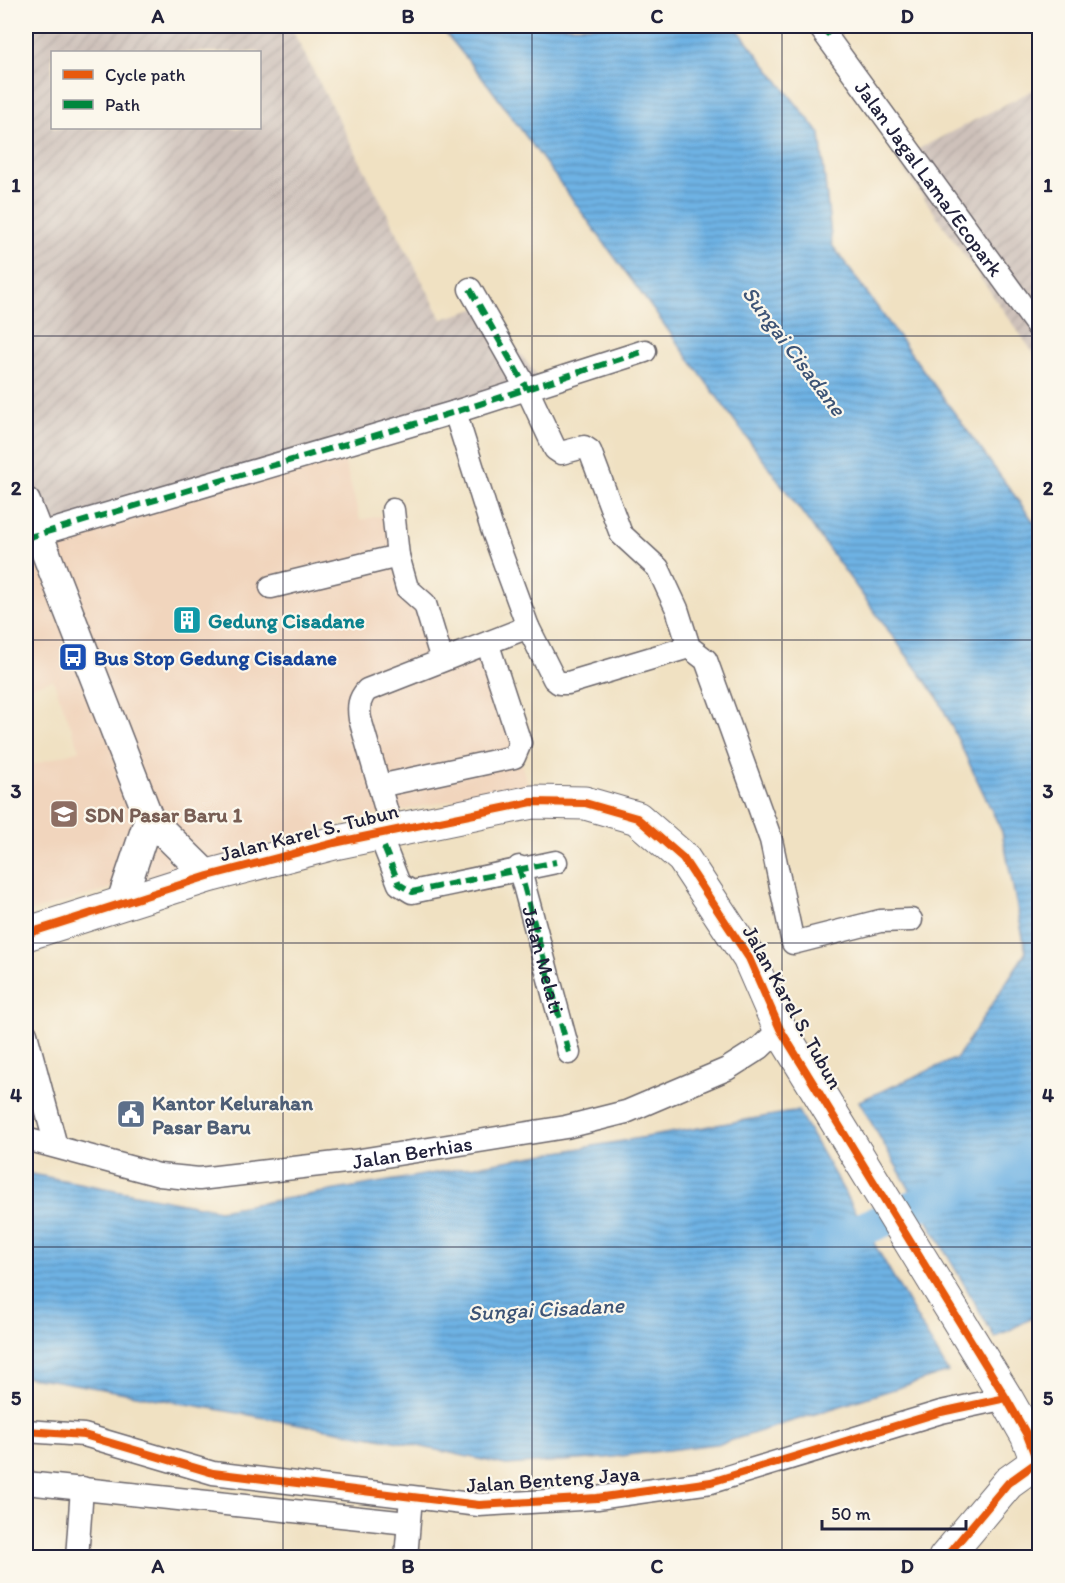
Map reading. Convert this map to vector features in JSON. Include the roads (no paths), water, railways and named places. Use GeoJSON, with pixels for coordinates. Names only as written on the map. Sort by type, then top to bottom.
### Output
{"type":"FeatureCollection","features":[{"type":"Feature","properties":{"kind":"highway","name":"Jalan Karel S. Tubun"},"geometry":{"type":"LineString","coordinates":[[26,934],[208,876],[385,831],[532,802],[585,803],[637,818],[683,858],[749,958],[780,1029],[1006,1398],[1035,1455]]}},
{"type":"Feature","properties":{"kind":"highway"},"geometry":{"type":"LineString","coordinates":[[945,1557],[987,1505],[1035,1455]]}},
{"type":"Feature","properties":{"kind":"main road","name":"Jalan Karel S. Tubun"},"geometry":{"type":"LineString","coordinates":[[26,502],[32,535],[149,818],[208,876]]}},
{"type":"Feature","properties":{"kind":"main road"},"geometry":{"type":"LineString","coordinates":[[121,902],[149,818]]}},
{"type":"Feature","properties":{"kind":"street","name":"Jalan Jagal Lama/Ecopark"},"geometry":{"type":"LineString","coordinates":[[826,29],[1040,330]]}},
{"type":"Feature","properties":{"kind":"street"},"geometry":{"type":"LineString","coordinates":[[470,289],[527,389],[555,449],[561,453],[584,447],[590,451],[621,534],[658,568],[677,609],[688,647],[706,660],[768,829],[794,943],[880,921],[911,920]]}},
{"type":"Feature","properties":{"kind":"street"},"geometry":{"type":"LineString","coordinates":[[32,535],[455,412],[645,351]]}},
{"type":"Feature","properties":{"kind":"street"},"geometry":{"type":"LineString","coordinates":[[455,412],[492,529],[528,627],[554,679],[559,683],[568,683],[688,647]]}},
{"type":"Feature","properties":{"kind":"street"},"geometry":{"type":"LineString","coordinates":[[393,510],[398,556],[407,588],[425,604],[442,660]]}},
{"type":"Feature","properties":{"kind":"street"},"geometry":{"type":"LineString","coordinates":[[271,587],[398,556]]}},
{"type":"Feature","properties":{"kind":"street"},"geometry":{"type":"LineString","coordinates":[[528,627],[488,645],[442,660],[368,690],[360,698],[358,708],[379,786],[385,831],[399,884],[412,892],[519,867],[556,862]]}},
{"type":"Feature","properties":{"kind":"street"},"geometry":{"type":"LineString","coordinates":[[379,786],[514,757],[520,743],[488,645]]}},
{"type":"Feature","properties":{"kind":"street","name":"Jalan Melati"},"geometry":{"type":"LineString","coordinates":[[519,867],[569,1053]]}},
{"type":"Feature","properties":{"kind":"street","name":"Jalan Berhias"},"geometry":{"type":"LineString","coordinates":[[26,1139],[159,1175],[199,1179],[354,1161],[566,1128],[626,1112],[727,1069],[760,1048],[780,1029]]}},
{"type":"Feature","properties":{"kind":"street"},"geometry":{"type":"LineString","coordinates":[[26,1034],[56,1146]]}},
{"type":"Feature","properties":{"kind":"street","name":"Jalan Benteng Jaya"},"geometry":{"type":"LineString","coordinates":[[26,1431],[84,1436],[213,1473],[411,1499],[479,1505],[597,1498],[711,1482],[940,1412],[1006,1398]]}},
{"type":"Feature","properties":{"kind":"street"},"geometry":{"type":"LineString","coordinates":[[26,1483],[408,1523]]}},
{"type":"Feature","properties":{"kind":"street"},"geometry":{"type":"LineString","coordinates":[[77,1557],[82,1488]]}},
{"type":"Feature","properties":{"kind":"street"},"geometry":{"type":"LineString","coordinates":[[406,1557],[411,1499]]}},
{"type":"Feature","properties":{"kind":"water"},"geometry":{"type":"Polygon","coordinates":[[[440,26],[735,26],[820,134],[832,245],[1039,529],[1039,1314],[995,1338],[859,1101],[957,1058],[1026,952],[1002,832],[938,698],[489,86],[440,26]]]}},
{"type":"Feature","properties":{"kind":"water"},"geometry":{"type":"Polygon","coordinates":[[[798,1111],[948,1372],[723,1443],[605,1458],[506,1465],[395,1441],[26,1377],[26,1173],[219,1210],[798,1111]]]}},
{"type":"Feature","properties":{"kind":"waterway","name":"Sungai Cisadane"},"geometry":{"type":"LineString","coordinates":[[823,1246],[1040,1153]]}},
{"type":"Feature","properties":{"kind":"place","name":"Gedung Cisadane"},"geometry":{"type":"Point","coordinates":[187,620]}},
{"type":"Feature","properties":{"kind":"place","name":"Bus Stop Gedung Cisadane"},"geometry":{"type":"Point","coordinates":[73,657]}},
{"type":"Feature","properties":{"kind":"place","name":"SDN Pasar Baru 1"},"geometry":{"type":"Point","coordinates":[64,814]}},
{"type":"Feature","properties":{"kind":"place","name":"Kantor Kelurahan Pasar Baru"},"geometry":{"type":"Point","coordinates":[131,1114]}}]}
